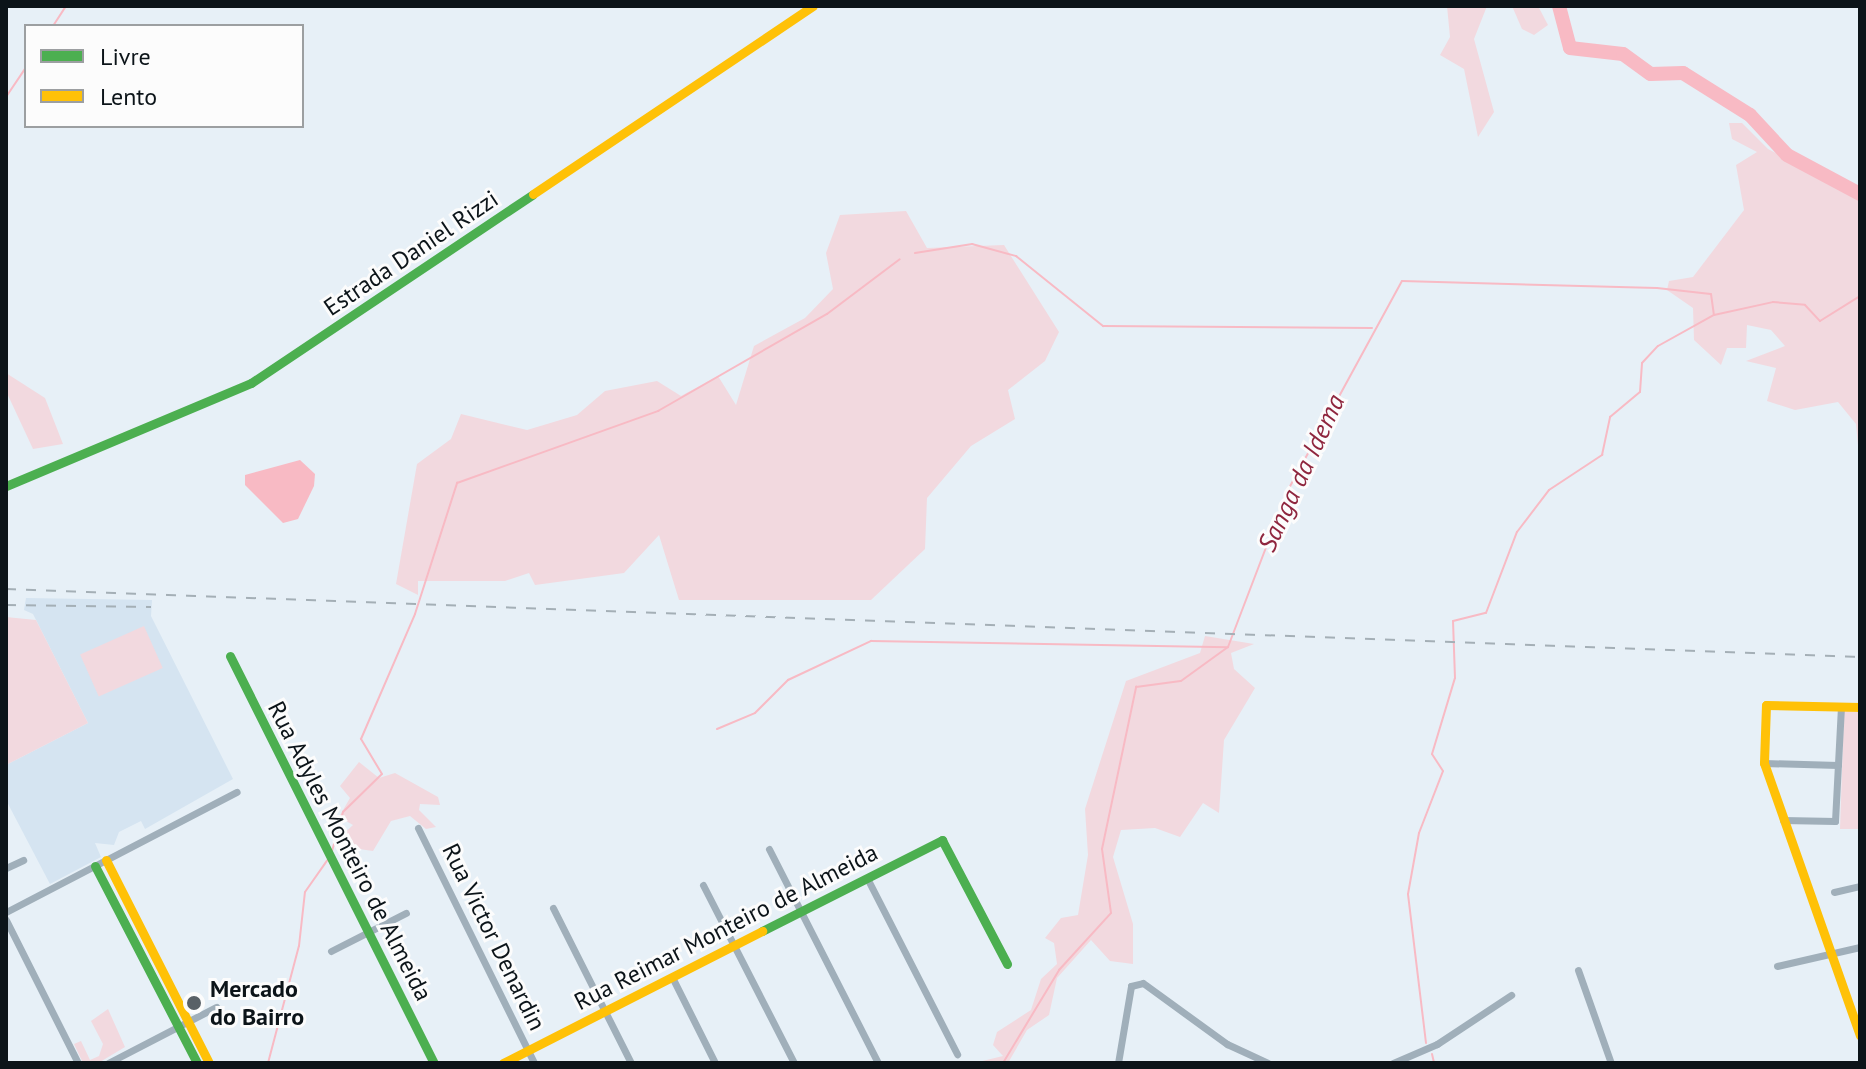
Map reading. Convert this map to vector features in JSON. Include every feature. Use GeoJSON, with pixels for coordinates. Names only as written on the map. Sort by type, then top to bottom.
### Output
{"type":"FeatureCollection","features":[{"type":"Feature","properties":{"kind":"street","name":"Estrada Daniel Rizzi"},"geometry":{"type":"LineString","coordinates":[[6,486],[261,377],[813,6]]}},
{"type":"Feature","properties":{"kind":"street","name":"Rua Adyles Monteiro de Almeida"},"geometry":{"type":"LineString","coordinates":[[230,656],[434,1063]]}},
{"type":"Feature","properties":{"kind":"street"},"geometry":{"type":"LineString","coordinates":[[1860,707],[1766,705],[1764,763],[1860,1036]]}},
{"type":"Feature","properties":{"kind":"street"},"geometry":{"type":"LineString","coordinates":[[1783,820],[1835,821],[1841,707]]}},
{"type":"Feature","properties":{"kind":"street"},"geometry":{"type":"LineString","coordinates":[[1764,763],[1838,765]]}},
{"type":"Feature","properties":{"kind":"street"},"geometry":{"type":"LineString","coordinates":[[6,912],[237,792]]}},
{"type":"Feature","properties":{"kind":"street","name":"Rua Victor Denardin"},"geometry":{"type":"LineString","coordinates":[[418,828],[534,1063]]}},
{"type":"Feature","properties":{"kind":"street","name":"Rua Reimar Monteiro de Almeida"},"geometry":{"type":"LineString","coordinates":[[503,1063],[942,840],[1007,964]]}},
{"type":"Feature","properties":{"kind":"street"},"geometry":{"type":"LineString","coordinates":[[769,849],[878,1063]]}},
{"type":"Feature","properties":{"kind":"street"},"geometry":{"type":"LineString","coordinates":[[6,868],[23,860]]}},
{"type":"Feature","properties":{"kind":"street"},"geometry":{"type":"LineString","coordinates":[[106,860],[209,1063]]}},
{"type":"Feature","properties":{"kind":"street"},"geometry":{"type":"LineString","coordinates":[[95,866],[197,1063]]}},
{"type":"Feature","properties":{"kind":"street"},"geometry":{"type":"LineString","coordinates":[[867,878],[957,1054]]}},
{"type":"Feature","properties":{"kind":"street"},"geometry":{"type":"LineString","coordinates":[[703,885],[794,1063]]}},
{"type":"Feature","properties":{"kind":"street"},"geometry":{"type":"LineString","coordinates":[[1834,892],[1860,886]]}},
{"type":"Feature","properties":{"kind":"street"},"geometry":{"type":"LineString","coordinates":[[553,908],[631,1063]]}},
{"type":"Feature","properties":{"kind":"street"},"geometry":{"type":"LineString","coordinates":[[331,951],[406,913]]}},
{"type":"Feature","properties":{"kind":"street"},"geometry":{"type":"LineString","coordinates":[[6,920],[78,1063]]}},
{"type":"Feature","properties":{"kind":"street"},"geometry":{"type":"LineString","coordinates":[[1777,966],[1860,947]]}},
{"type":"Feature","properties":{"kind":"street"},"geometry":{"type":"LineString","coordinates":[[1578,970],[1611,1063]]}},
{"type":"Feature","properties":{"kind":"street"},"geometry":{"type":"LineString","coordinates":[[672,977],[715,1063]]}},
{"type":"Feature","properties":{"kind":"street"},"geometry":{"type":"LineString","coordinates":[[1118,1063],[1136,983],[1268,1063]]}},
{"type":"Feature","properties":{"kind":"street"},"geometry":{"type":"LineString","coordinates":[[1393,1063],[1428,1049],[1511,995]]}},
{"type":"Feature","properties":{"kind":"street"},"geometry":{"type":"LineString","coordinates":[[108,1063],[216,1007]]}},
{"type":"Feature","properties":{"kind":"shaded area"},"geometry":{"type":"Polygon","coordinates":[[[1447,6],[1487,6],[1474,39],[1494,112],[1478,137],[1464,69],[1440,55],[1450,37],[1447,6]]]}},
{"type":"Feature","properties":{"kind":"shaded area"},"geometry":{"type":"Polygon","coordinates":[[[1512,6],[1538,6],[1548,25],[1534,35],[1522,29],[1512,6]]]}},
{"type":"Feature","properties":{"kind":"shaded area"},"geometry":{"type":"Polygon","coordinates":[[[1729,123],[1742,123],[1768,149],[1860,196],[1860,467],[1856,424],[1838,402],[1795,410],[1767,401],[1776,368],[1746,361],[1785,346],[1771,330],[1747,325],[1746,348],[1727,348],[1721,365],[1694,340],[1693,308],[1667,290],[1669,281],[1693,277],[1744,210],[1736,165],[1757,152],[1732,139],[1729,123]]]}},
{"type":"Feature","properties":{"kind":"shaded area"},"geometry":{"type":"Polygon","coordinates":[[[906,211],[927,248],[1004,245],[1059,332],[1045,361],[1008,390],[1015,419],[971,446],[927,498],[925,549],[871,600],[679,600],[659,535],[624,573],[535,585],[529,573],[505,581],[418,581],[418,595],[396,584],[417,464],[451,439],[461,414],[527,430],[577,415],[605,391],[657,381],[681,396],[718,376],[736,405],[754,346],[805,318],[833,289],[826,253],[840,215],[906,211]]]}},
{"type":"Feature","properties":{"kind":"shaded area"},"geometry":{"type":"Polygon","coordinates":[[[6,373],[45,398],[63,444],[33,449],[6,391],[6,373]]]}},
{"type":"Feature","properties":{"kind":"shaded area"},"geometry":{"type":"Polygon","coordinates":[[[300,460],[315,474],[314,486],[298,519],[283,523],[245,485],[245,475],[300,460]]]}},
{"type":"Feature","properties":{"kind":"shaded area"},"geometry":{"type":"Polygon","coordinates":[[[26,598],[152,600],[151,616],[233,779],[145,829],[141,821],[119,832],[114,845],[95,843],[101,857],[50,884],[6,800],[6,765],[88,723],[33,614],[24,610],[26,598]]]}},
{"type":"Feature","properties":{"kind":"shaded area"},"geometry":{"type":"Polygon","coordinates":[[[6,617],[36,620],[88,723],[6,765],[6,617]]]}},
{"type":"Feature","properties":{"kind":"shaded area"},"geometry":{"type":"Polygon","coordinates":[[[144,626],[163,668],[99,696],[80,654],[144,626]]]}},
{"type":"Feature","properties":{"kind":"shaded area"},"geometry":{"type":"Polygon","coordinates":[[[1205,636],[1254,644],[1231,653],[1234,669],[1255,688],[1224,740],[1219,813],[1203,803],[1180,837],[1155,828],[1121,830],[1113,857],[1133,924],[1133,964],[1110,961],[1091,940],[1057,978],[1049,1015],[1027,1030],[1008,1063],[974,1063],[1003,1056],[993,1045],[997,1032],[1031,1010],[1041,979],[1057,964],[1054,943],[1045,938],[1061,918],[1078,915],[1088,855],[1085,809],[1126,681],[1200,653],[1205,636]]]}},
{"type":"Feature","properties":{"kind":"shaded area"},"geometry":{"type":"Polygon","coordinates":[[[1844,711],[1860,712],[1860,829],[1840,829],[1844,711]]]}},
{"type":"Feature","properties":{"kind":"shaded area"},"geometry":{"type":"Polygon","coordinates":[[[359,762],[379,778],[395,773],[438,797],[440,805],[420,804],[419,810],[436,827],[426,829],[410,816],[391,821],[373,851],[352,848],[347,860],[337,840],[353,825],[339,817],[350,798],[340,786],[359,762]]]}},
{"type":"Feature","properties":{"kind":"shaded area"},"geometry":{"type":"Polygon","coordinates":[[[108,1009],[125,1047],[100,1062],[83,1063],[74,1044],[81,1041],[90,1060],[99,1056],[103,1044],[91,1021],[108,1009]]]}},
{"type":"Feature","properties":{"kind":"waterway"},"geometry":{"type":"LineString","coordinates":[[54,24],[66,6]]}},
{"type":"Feature","properties":{"kind":"waterway"},"geometry":{"type":"LineString","coordinates":[[1559,6],[1570,48],[1623,54],[1651,74],[1683,73],[1750,115],[1787,155],[1860,194]]}},
{"type":"Feature","properties":{"kind":"waterway"},"geometry":{"type":"LineString","coordinates":[[6,97],[24,70]]}},
{"type":"Feature","properties":{"kind":"waterway"},"geometry":{"type":"LineString","coordinates":[[915,253],[972,244],[1016,256],[1103,326],[1372,328]]}},
{"type":"Feature","properties":{"kind":"waterway"},"geometry":{"type":"LineString","coordinates":[[332,851],[343,812],[382,774],[361,739],[415,614],[457,483],[658,411],[827,314],[900,259]]}},
{"type":"Feature","properties":{"kind":"waterway","name":"Sanga da Idema"},"geometry":{"type":"LineString","coordinates":[[1003,1063],[1059,970],[1111,913],[1102,849],[1136,687],[1181,681],[1228,647],[1288,490],[1402,281],[1657,288],[1711,294],[1714,315]]}},
{"type":"Feature","properties":{"kind":"waterway"},"geometry":{"type":"LineString","coordinates":[[1426,1043],[1408,894],[1419,833],[1443,771],[1432,754],[1455,678],[1453,621],[1486,613],[1517,532],[1549,490],[1602,455],[1610,417],[1640,392],[1642,363],[1658,346],[1714,315],[1773,302],[1805,305],[1820,321],[1860,296]]}},
{"type":"Feature","properties":{"kind":"waterway"},"geometry":{"type":"LineString","coordinates":[[717,729],[755,713],[788,680],[871,641],[1228,647]]}},
{"type":"Feature","properties":{"kind":"waterway"},"geometry":{"type":"LineString","coordinates":[[268,1063],[299,946],[305,892],[327,860]]}},
{"type":"Feature","properties":{"kind":"waterway"},"geometry":{"type":"LineString","coordinates":[[1432,1054],[1434,1063]]}},
{"type":"Feature","properties":{"kind":"railway"},"geometry":{"type":"LineString","coordinates":[[6,589],[1860,657]]}},
{"type":"Feature","properties":{"kind":"railway"},"geometry":{"type":"LineString","coordinates":[[6,605],[151,607]]}},
{"type":"Feature","properties":{"kind":"traffic: fast"},"geometry":{"type":"LineString","coordinates":[[6,486],[251,383],[533,194]]}},
{"type":"Feature","properties":{"kind":"traffic: fast"},"geometry":{"type":"LineString","coordinates":[[230,656],[434,1063]]}},
{"type":"Feature","properties":{"kind":"traffic: fast"},"geometry":{"type":"LineString","coordinates":[[762,931],[942,840],[1007,964]]}},
{"type":"Feature","properties":{"kind":"traffic: fast"},"geometry":{"type":"LineString","coordinates":[[95,866],[197,1063]]}},
{"type":"Feature","properties":{"kind":"traffic: slow"},"geometry":{"type":"LineString","coordinates":[[533,194],[813,6]]}},
{"type":"Feature","properties":{"kind":"traffic: slow"},"geometry":{"type":"LineString","coordinates":[[1860,707],[1766,705],[1764,763],[1860,1036]]}},
{"type":"Feature","properties":{"kind":"traffic: slow"},"geometry":{"type":"LineString","coordinates":[[106,860],[209,1063]]}},
{"type":"Feature","properties":{"kind":"traffic: slow"},"geometry":{"type":"LineString","coordinates":[[503,1063],[762,931]]}},
{"type":"Feature","properties":{"kind":"place","name":"Mercado do Bairro"},"geometry":{"type":"Point","coordinates":[194,1003]}}]}
